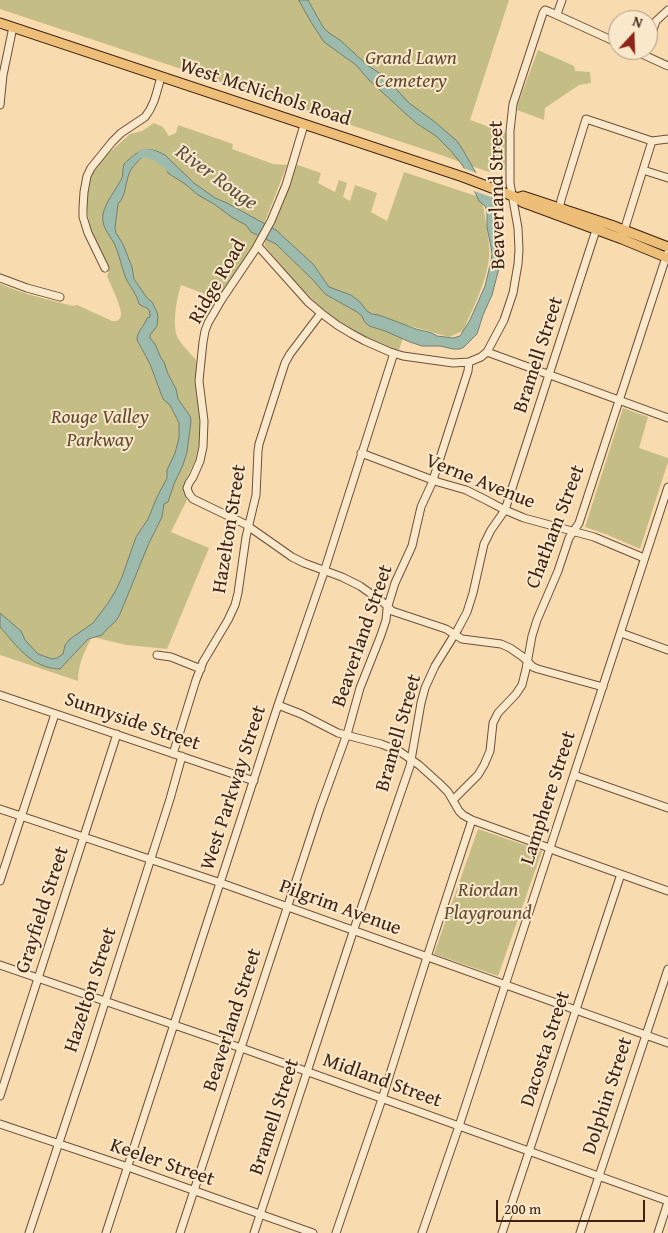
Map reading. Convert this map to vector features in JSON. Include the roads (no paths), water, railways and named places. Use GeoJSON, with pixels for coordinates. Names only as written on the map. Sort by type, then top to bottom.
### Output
{"type":"FeatureCollection","features":[{"type":"Feature","properties":{"kind":"main road","name":"West McNichols Road"},"geometry":{"type":"LineString","coordinates":[[0,23],[463,178],[512,195],[522,202],[599,221],[625,230],[667,253]]}},
{"type":"Feature","properties":{"kind":"main road","name":"West McNichols Road"},"geometry":{"type":"LineString","coordinates":[[559,212],[596,230],[667,253]]}},
{"type":"Feature","properties":{"kind":"street"},"geometry":{"type":"LineString","coordinates":[[562,0],[557,14],[608,38]]}},
{"type":"Feature","properties":{"kind":"street","name":"Beaverland Street"},"geometry":{"type":"LineString","coordinates":[[487,352],[494,342],[506,314],[513,293],[518,264],[518,228],[510,183],[511,118],[545,10],[557,14]]}},
{"type":"Feature","properties":{"kind":"street"},"geometry":{"type":"LineString","coordinates":[[658,19],[668,10]]}},
{"type":"Feature","properties":{"kind":"street"},"geometry":{"type":"LineString","coordinates":[[0,105],[3,76],[13,27]]}},
{"type":"Feature","properties":{"kind":"street"},"geometry":{"type":"LineString","coordinates":[[105,268],[88,233],[83,217],[82,208],[87,176],[91,168],[112,142],[148,113],[154,101],[161,77]]}},
{"type":"Feature","properties":{"kind":"street"},"geometry":{"type":"LineString","coordinates":[[559,212],[586,119],[652,141],[668,138]]}},
{"type":"Feature","properties":{"kind":"street","name":"Ridge Road"},"geometry":{"type":"LineString","coordinates":[[249,527],[193,499],[188,490],[203,447],[204,420],[199,381],[203,342],[208,323],[259,244],[271,221],[286,185],[304,125]]}},
{"type":"Feature","properties":{"kind":"street"},"geometry":{"type":"LineString","coordinates":[[622,239],[652,141]]}},
{"type":"Feature","properties":{"kind":"street"},"geometry":{"type":"LineString","coordinates":[[643,170],[668,178]]}},
{"type":"Feature","properties":{"kind":"street","name":"Bramell Street"},"geometry":{"type":"LineString","coordinates":[[254,1233],[412,759],[425,688],[435,666],[467,612],[484,544],[505,510],[599,221]]}},
{"type":"Feature","properties":{"kind":"street"},"geometry":{"type":"LineString","coordinates":[[259,244],[308,302],[352,334],[374,346],[403,356],[453,363],[469,362],[487,352],[668,418]]}},
{"type":"Feature","properties":{"kind":"street","name":"Chatham Street"},"geometry":{"type":"LineString","coordinates":[[453,800],[478,776],[490,751],[493,723],[498,713],[522,685],[537,620],[558,571],[569,538],[579,523],[667,253]]}},
{"type":"Feature","properties":{"kind":"street"},"geometry":{"type":"LineString","coordinates":[[0,278],[60,297]]}},
{"type":"Feature","properties":{"kind":"street","name":"Hazelton Street"},"geometry":{"type":"LineString","coordinates":[[173,754],[196,680],[211,647],[235,605],[246,537],[256,495],[259,444],[282,371],[290,354],[321,313]]}},
{"type":"Feature","properties":{"kind":"street","name":"West Parkway Street"},"geometry":{"type":"LineString","coordinates":[[106,1233],[394,353]]}},
{"type":"Feature","properties":{"kind":"street","name":"Beaverland Street"},"geometry":{"type":"LineString","coordinates":[[180,1233],[320,808],[346,736],[360,688],[386,620],[387,607],[412,546],[420,507],[433,480],[467,374],[469,362]]}},
{"type":"Feature","properties":{"kind":"street","name":"Verne Avenue"},"geometry":{"type":"LineString","coordinates":[[361,453],[433,480],[466,490],[524,518],[594,537],[644,558]]}},
{"type":"Feature","properties":{"kind":"street","name":"Lamphere Street"},"geometry":{"type":"LineString","coordinates":[[422,1233],[459,1126],[644,558],[662,516],[668,486]]}},
{"type":"Feature","properties":{"kind":"street"},"geometry":{"type":"LineString","coordinates":[[249,527],[292,557],[360,586],[384,603],[392,612],[446,629],[462,639],[502,644],[510,648],[533,667],[602,687]]}},
{"type":"Feature","properties":{"kind":"street"},"geometry":{"type":"LineString","coordinates":[[620,633],[668,650]]}},
{"type":"Feature","properties":{"kind":"street"},"geometry":{"type":"LineString","coordinates":[[157,655],[171,657],[201,669]]}},
{"type":"Feature","properties":{"kind":"street","name":"Sunnyside Street"},"geometry":{"type":"LineString","coordinates":[[0,695],[254,781]]}},
{"type":"Feature","properties":{"kind":"street"},"geometry":{"type":"LineString","coordinates":[[278,706],[301,714],[332,731],[388,747],[412,759],[439,783],[453,800],[459,812],[472,820],[668,891]]}},
{"type":"Feature","properties":{"kind":"street"},"geometry":{"type":"LineString","coordinates":[[0,880],[55,714]]}},
{"type":"Feature","properties":{"kind":"street","name":"Grayfield Street"},"geometry":{"type":"LineString","coordinates":[[0,1096],[117,734]]}},
{"type":"Feature","properties":{"kind":"street","name":"Hazelton Street"},"geometry":{"type":"LineString","coordinates":[[28,1233],[105,1001],[182,756]]}},
{"type":"Feature","properties":{"kind":"street"},"geometry":{"type":"LineString","coordinates":[[574,775],[668,808]]}},
{"type":"Feature","properties":{"kind":"street","name":"Pilgrim Avenue"},"geometry":{"type":"LineString","coordinates":[[0,809],[220,883],[668,1043]]}},
{"type":"Feature","properties":{"kind":"street"},"geometry":{"type":"LineString","coordinates":[[336,1233],[382,1099],[472,820]]}},
{"type":"Feature","properties":{"kind":"street","name":"Dacosta Street"},"geometry":{"type":"LineString","coordinates":[[502,1233],[621,874]]}},
{"type":"Feature","properties":{"kind":"street","name":"Midland Street"},"geometry":{"type":"LineString","coordinates":[[0,966],[241,1048],[668,1201]]}},
{"type":"Feature","properties":{"kind":"street","name":"Dolphin Street"},"geometry":{"type":"LineString","coordinates":[[580,1233],[668,969]]}},
{"type":"Feature","properties":{"kind":"street","name":"Keeler Street"},"geometry":{"type":"LineString","coordinates":[[0,1124],[313,1233]]}},
{"type":"Feature","properties":{"kind":"street"},"geometry":{"type":"LineString","coordinates":[[658,1233],[668,1201]]}},
{"type":"Feature","properties":{"kind":"waterway","name":"River Rouge"},"geometry":{"type":"LineString","coordinates":[[142,154],[156,156],[175,172]]}},
{"type":"Feature","properties":{"kind":"park label","name":"Grand Lawn Cemetery"},"geometry":{"type":"Point","coordinates":[411,70]}},
{"type":"Feature","properties":{"kind":"park label","name":"Rouge Valley Parkway"},"geometry":{"type":"Point","coordinates":[100,430]}},
{"type":"Feature","properties":{"kind":"park label","name":"Riordan Playground"},"geometry":{"type":"Point","coordinates":[488,902]}}]}
